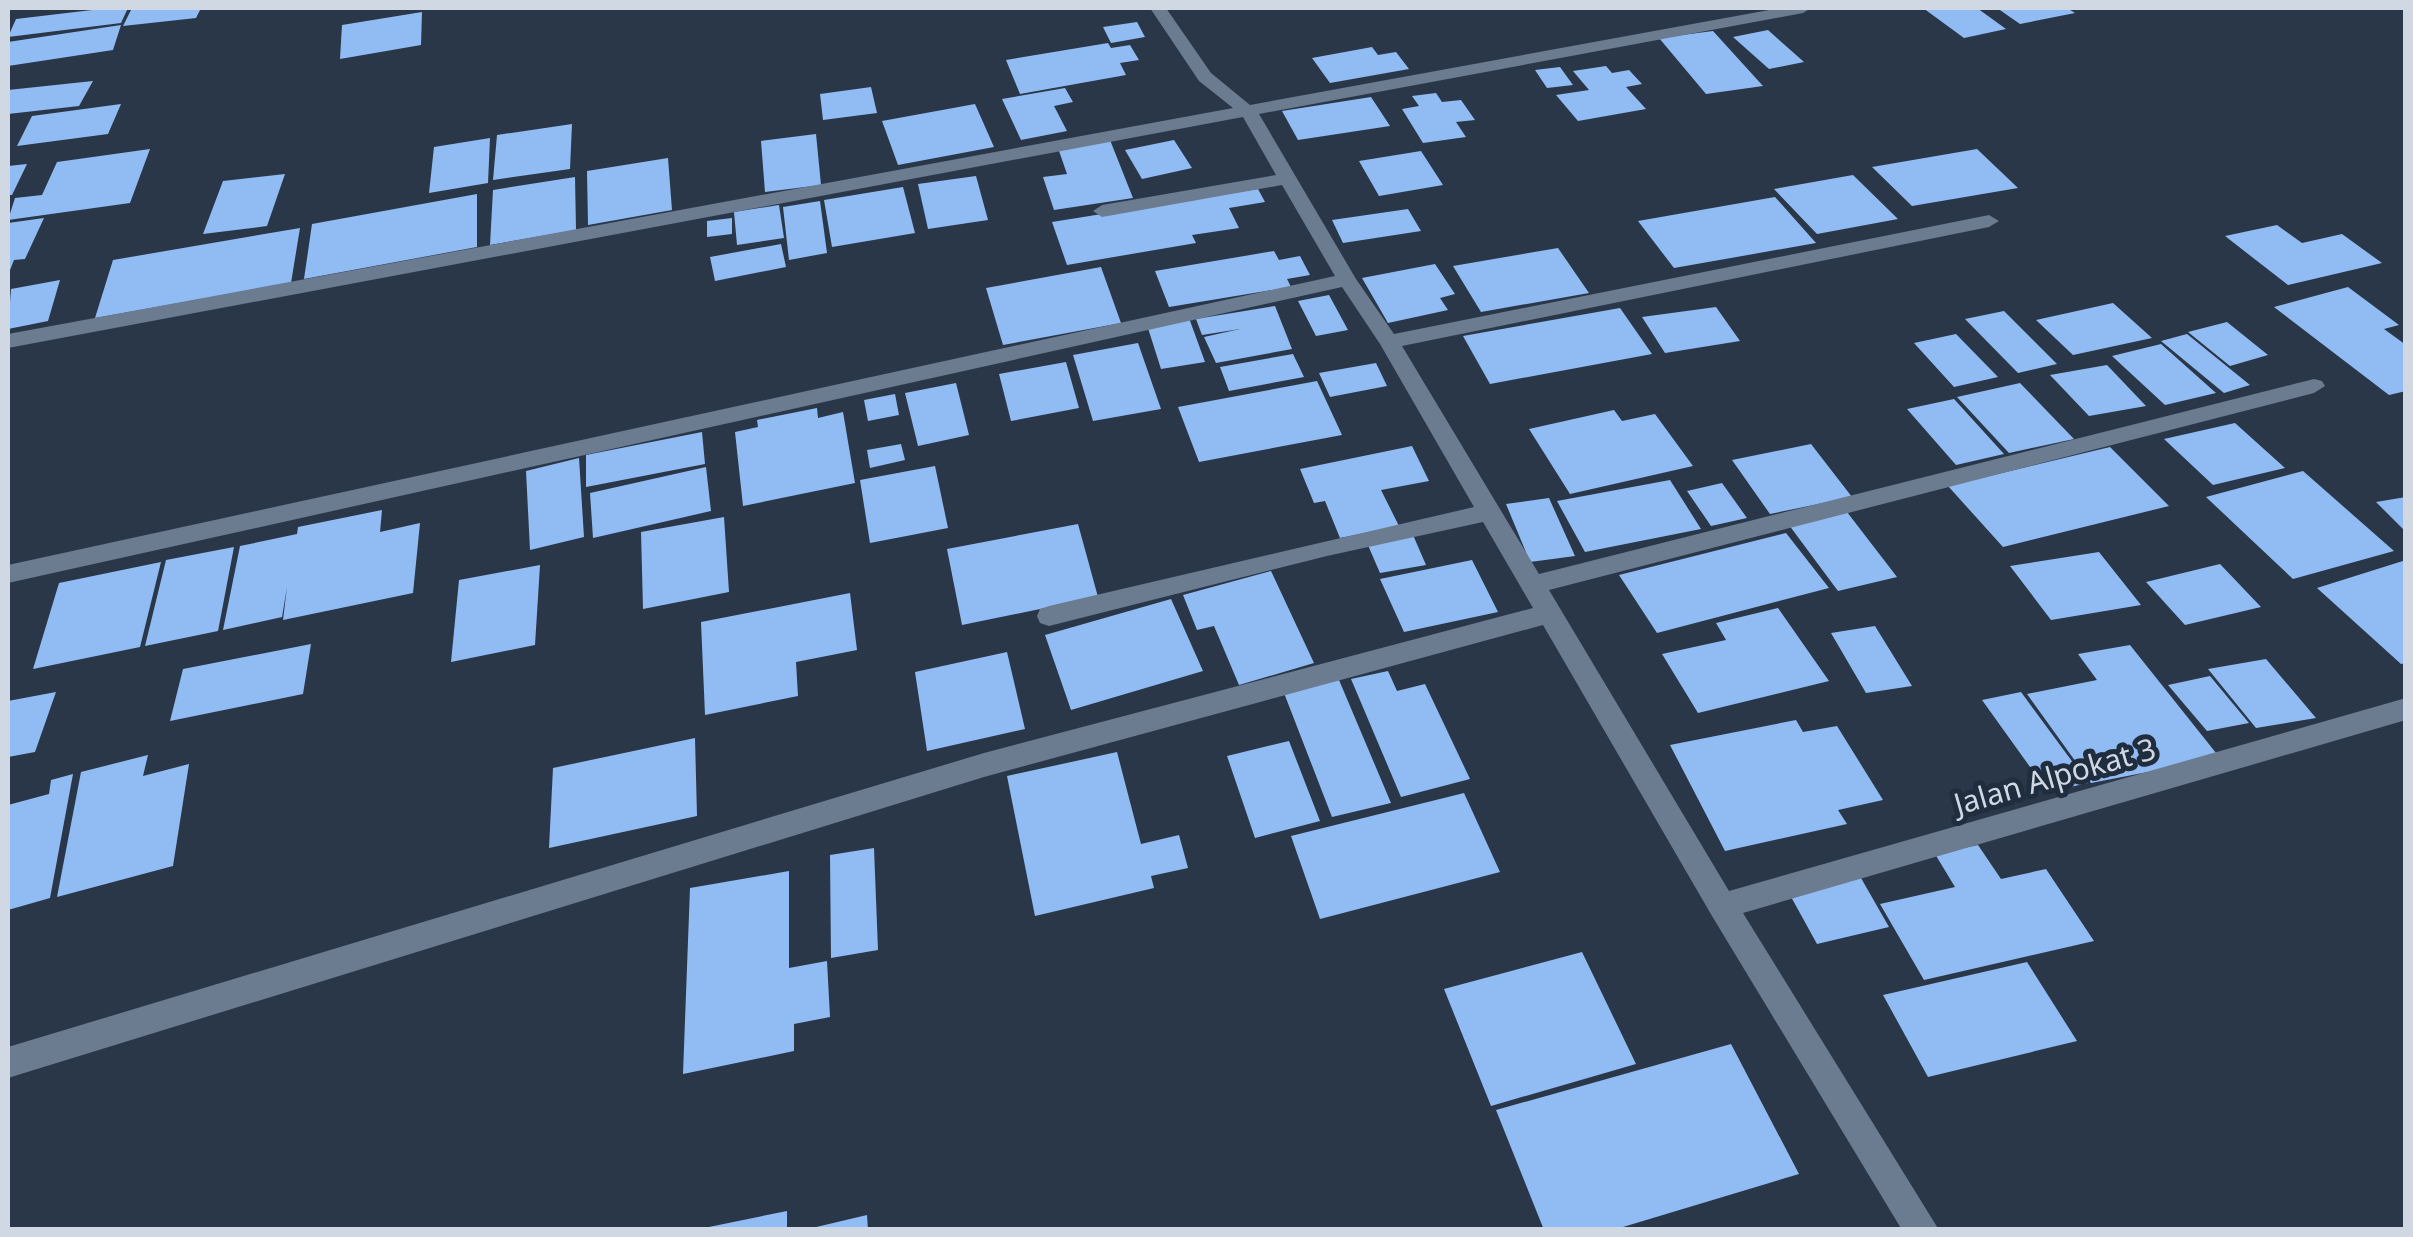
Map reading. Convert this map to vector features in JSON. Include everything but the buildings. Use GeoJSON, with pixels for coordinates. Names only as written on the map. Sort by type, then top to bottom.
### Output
{"type":"FeatureCollection","features":[{"type":"Feature","properties":{"kind":"street"},"geometry":{"type":"LineString","coordinates":[[1158,8],[1205,77],[1249,113],[1722,906],[1922,1230]]}},
{"type":"Feature","properties":{"kind":"street"},"geometry":{"type":"LineString","coordinates":[[8,341],[1804,8]]}},
{"type":"Feature","properties":{"kind":"street"},"geometry":{"type":"LineString","coordinates":[[1102,211],[1288,178]]}},
{"type":"Feature","properties":{"kind":"street"},"geometry":{"type":"LineString","coordinates":[[1389,342],[1989,221]]}},
{"type":"Feature","properties":{"kind":"street"},"geometry":{"type":"LineString","coordinates":[[8,574],[1346,280]]}},
{"type":"Feature","properties":{"kind":"street"},"geometry":{"type":"LineString","coordinates":[[1533,585],[2314,386]]}},
{"type":"Feature","properties":{"kind":"street"},"geometry":{"type":"LineString","coordinates":[[1050,616],[1327,547],[1489,512]]}},
{"type":"Feature","properties":{"kind":"street"},"geometry":{"type":"LineString","coordinates":[[8,1063],[984,766],[1550,613]]}},
{"type":"Feature","properties":{"kind":"street","name":"Jalan Alpokat 3"},"geometry":{"type":"LineString","coordinates":[[1722,906],[2406,709]]}}]}
